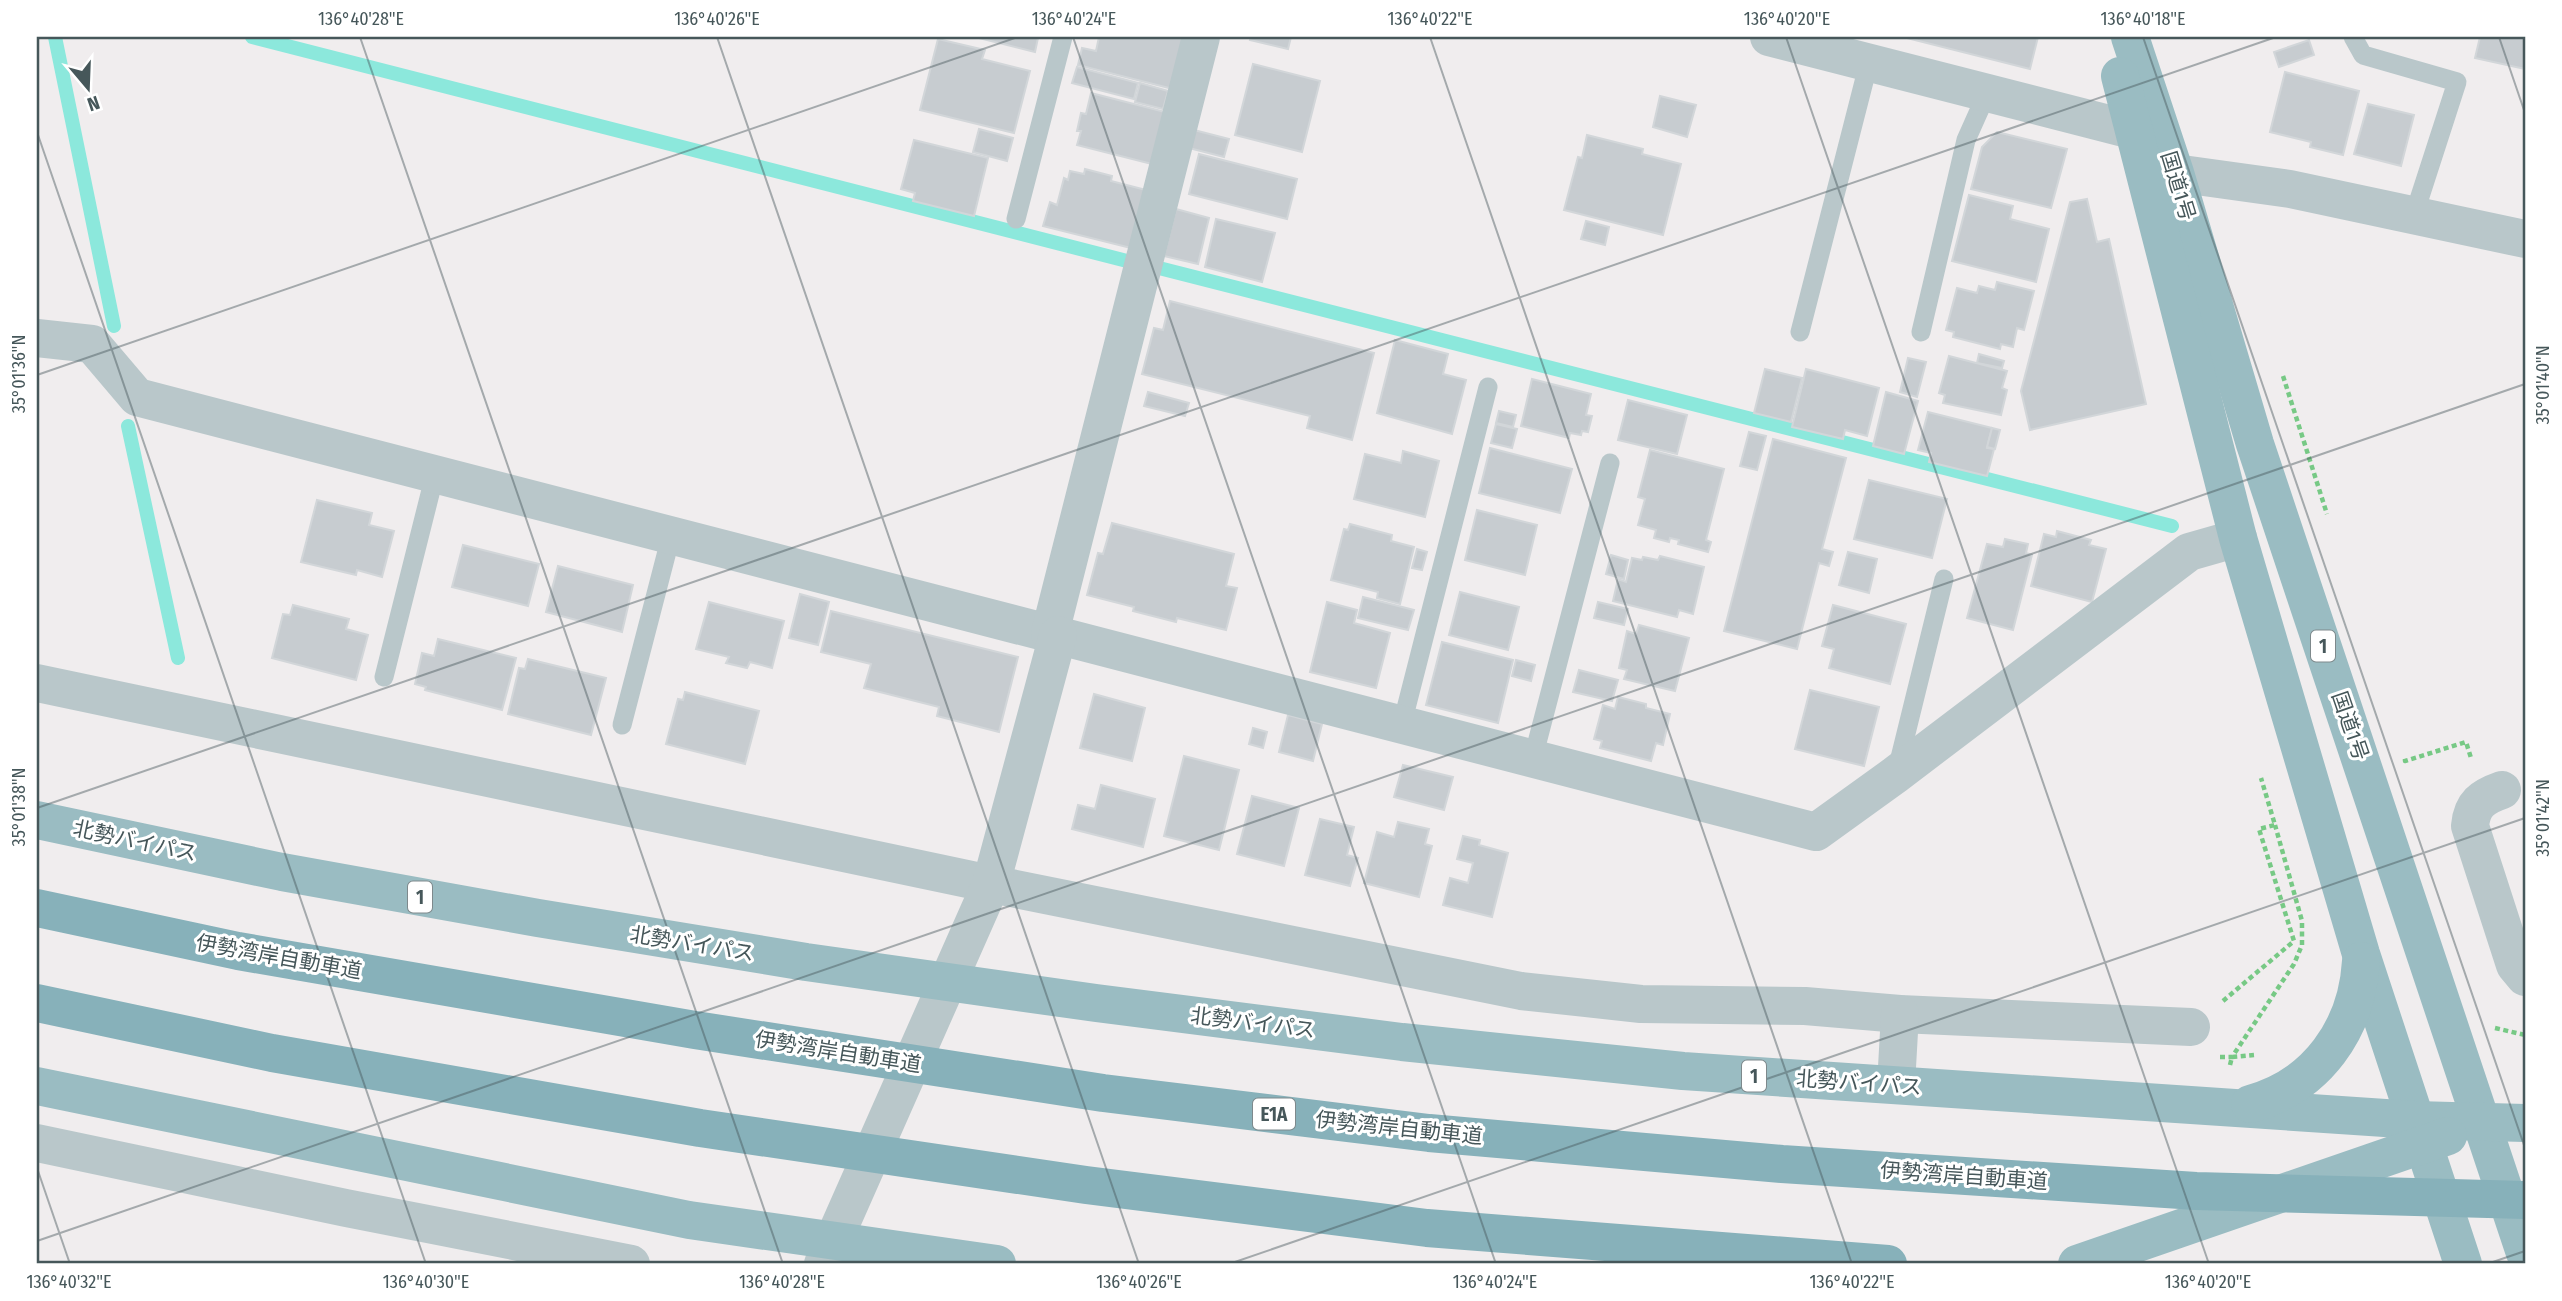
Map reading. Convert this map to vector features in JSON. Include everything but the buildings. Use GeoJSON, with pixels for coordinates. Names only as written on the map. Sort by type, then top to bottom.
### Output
{"type":"FeatureCollection","features":[{"type":"Feature","properties":{"kind":"highway","name":"国道1号"},"geometry":{"type":"LineString","coordinates":[[2111,37],[2132,130],[2238,538],[2361,954],[2463,1264]]}},
{"type":"Feature","properties":{"kind":"highway","name":"国道1号"},"geometry":{"type":"LineString","coordinates":[[2130,37],[2175,173],[2255,444],[2525,1253]]}},
{"type":"Feature","properties":{"kind":"highway","name":"北勢バイパス"},"geometry":{"type":"LineString","coordinates":[[37,820],[282,872],[538,918],[806,962],[1096,1003],[1388,1041],[1683,1071],[2238,1108],[2420,1132]]}},
{"type":"Feature","properties":{"kind":"highway","name":"伊勢湾岸自動車道"},"geometry":{"type":"LineString","coordinates":[[37,908],[239,951],[695,1030],[1103,1093],[1415,1131],[1782,1164],[2196,1191],[2525,1200]]}},
{"type":"Feature","properties":{"kind":"highway"},"geometry":{"type":"LineString","coordinates":[[2238,1108],[2269,1099],[2299,1084],[2320,1063],[2336,1042],[2349,1016],[2359,985],[2361,954]]}},
{"type":"Feature","properties":{"kind":"highway"},"geometry":{"type":"LineString","coordinates":[[37,1003],[272,1053],[686,1126],[1086,1185],[1427,1228],[1888,1264]]}},
{"type":"Feature","properties":{"kind":"highway"},"geometry":{"type":"LineString","coordinates":[[37,1086],[689,1220],[982,1263]]}},
{"type":"Feature","properties":{"kind":"highway","name":"北勢バイパス"},"geometry":{"type":"LineString","coordinates":[[2077,1264],[2420,1132],[2483,1123],[2525,1123]]}},
{"type":"Feature","properties":{"kind":"street"},"geometry":{"type":"LineString","coordinates":[[823,1264],[991,884],[1200,37]]}},
{"type":"Feature","properties":{"kind":"street"},"geometry":{"type":"LineString","coordinates":[[1769,37],[2132,130]]}},
{"type":"Feature","properties":{"kind":"street"},"geometry":{"type":"LineString","coordinates":[[2175,173],[2290,189],[2525,239]]}},
{"type":"Feature","properties":{"kind":"street"},"geometry":{"type":"LineString","coordinates":[[37,338],[92,344],[137,397],[1816,832],[2189,552],[2238,538]]}},
{"type":"Feature","properties":{"kind":"street"},"geometry":{"type":"LineString","coordinates":[[37,683],[991,884],[1521,991],[1641,1004],[1805,1006],[1900,1014],[2206,1015]]}},
{"type":"Feature","properties":{"kind":"street"},"geometry":{"type":"LineString","coordinates":[[2493,794],[2471,811],[2470,826],[2515,965],[2525,978]]}},
{"type":"Feature","properties":{"kind":"street"},"geometry":{"type":"LineString","coordinates":[[1896,1085],[1900,1014]]}},
{"type":"Feature","properties":{"kind":"street"},"geometry":{"type":"LineString","coordinates":[[37,1143],[360,1211],[631,1264]]}},
{"type":"Feature","properties":{"kind":"lane"},"geometry":{"type":"LineString","coordinates":[[1016,219],[1063,37]]}},
{"type":"Feature","properties":{"kind":"lane"},"geometry":{"type":"LineString","coordinates":[[2353,37],[2362,55],[2457,82],[2414,215]]}},
{"type":"Feature","properties":{"kind":"lane"},"geometry":{"type":"LineString","coordinates":[[1800,332],[1869,62]]}},
{"type":"Feature","properties":{"kind":"lane"},"geometry":{"type":"LineString","coordinates":[[1921,332],[1966,140],[1987,93]]}},
{"type":"Feature","properties":{"kind":"lane"},"geometry":{"type":"LineString","coordinates":[[1402,724],[1489,387]]}},
{"type":"Feature","properties":{"kind":"lane"},"geometry":{"type":"LineString","coordinates":[[1533,758],[1610,463]]}},
{"type":"Feature","properties":{"kind":"lane"},"geometry":{"type":"LineString","coordinates":[[384,677],[435,474]]}},
{"type":"Feature","properties":{"kind":"lane"},"geometry":{"type":"LineString","coordinates":[[622,725],[671,536]]}},
{"type":"Feature","properties":{"kind":"lane"},"geometry":{"type":"LineString","coordinates":[[1895,775],[1944,579]]}},
{"type":"Feature","properties":{"kind":"path"},"geometry":{"type":"LineString","coordinates":[[2280,369],[2330,526]]}},
{"type":"Feature","properties":{"kind":"path"},"geometry":{"type":"LineString","coordinates":[[2401,748],[2405,761],[2466,742],[2493,794]]}},
{"type":"Feature","properties":{"kind":"path"},"geometry":{"type":"LineString","coordinates":[[2232,1057],[2294,964],[2302,945],[2302,921],[2260,773]]}},
{"type":"Feature","properties":{"kind":"path"},"geometry":{"type":"LineString","coordinates":[[2206,1015],[2294,941],[2259,829],[2275,825]]}},
{"type":"Feature","properties":{"kind":"waterway"},"geometry":{"type":"LineString","coordinates":[[55,37],[114,326]]}},
{"type":"Feature","properties":{"kind":"waterway"},"geometry":{"type":"LineString","coordinates":[[252,37],[1127,261]]}},
{"type":"Feature","properties":{"kind":"waterway"},"geometry":{"type":"LineString","coordinates":[[1159,268],[2172,526]]}},
{"type":"Feature","properties":{"kind":"waterway"},"geometry":{"type":"LineString","coordinates":[[128,426],[178,658]]}}]}
